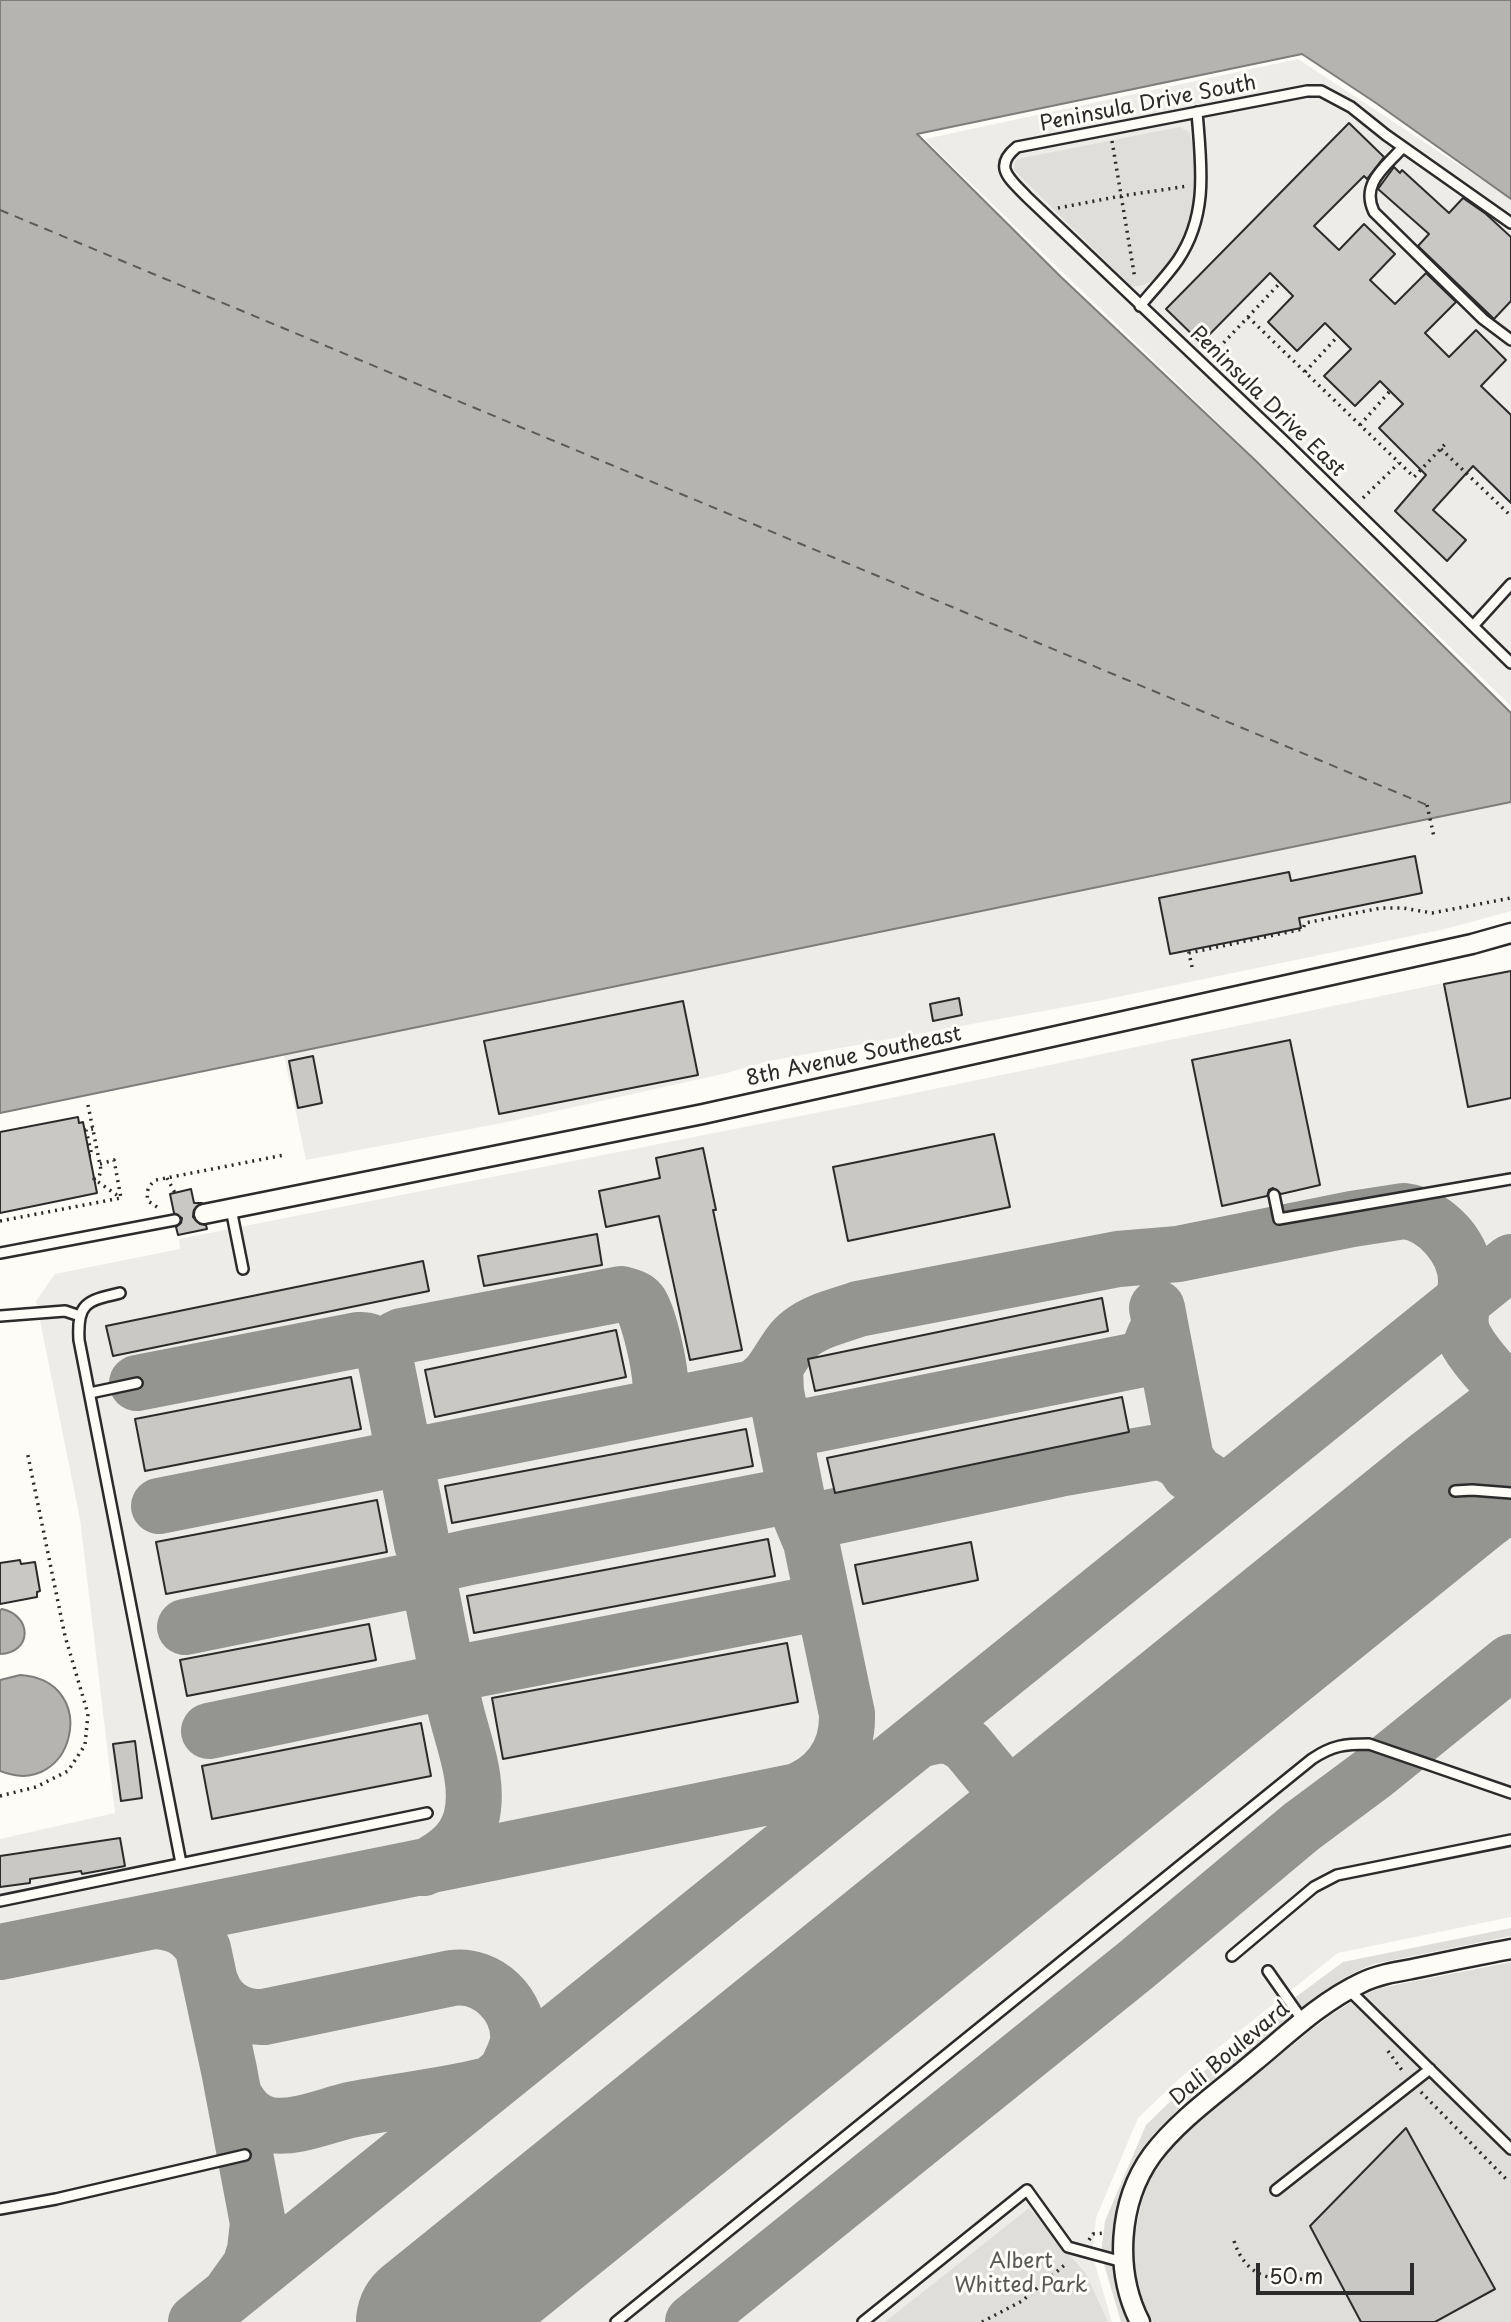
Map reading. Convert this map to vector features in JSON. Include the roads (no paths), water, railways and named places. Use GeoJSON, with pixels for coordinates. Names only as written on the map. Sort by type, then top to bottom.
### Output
{"type":"FeatureCollection","features":[{"type":"Feature","properties":{"kind":"street","name":"8th Avenue Southeast"},"geometry":{"type":"LineString","coordinates":[[204,1214],[703,1114],[1472,944],[1511,933]]}},
{"type":"Feature","properties":{"kind":"street","name":"Dali Boulevard"},"geometry":{"type":"LineString","coordinates":[[1140,2322],[1133,2309],[1124,2278],[1122,2250],[1132,2196],[1140,2175],[1153,2154],[1195,2111],[1303,2021],[1348,1989],[1377,1976],[1511,1949]]}},
{"type":"Feature","properties":{"kind":"lane","name":"Peninsula Drive South"},"geometry":{"type":"LineString","coordinates":[[1004,163],[1017,147],[1307,91],[1321,91],[1351,107],[1403,146]]}},
{"type":"Feature","properties":{"kind":"lane"},"geometry":{"type":"LineString","coordinates":[[1140,306],[1177,262],[1200,209],[1197,112]]}},
{"type":"Feature","properties":{"kind":"lane"},"geometry":{"type":"LineString","coordinates":[[1511,223],[1403,146],[1370,185],[1368,199],[1374,212],[1483,319],[1511,340]]}},
{"type":"Feature","properties":{"kind":"lane","name":"Peninsula Drive East"},"geometry":{"type":"LineString","coordinates":[[1004,163],[1007,176],[1042,211],[1511,663]]}},
{"type":"Feature","properties":{"kind":"lane"},"geometry":{"type":"LineString","coordinates":[[1473,626],[1511,584]]}},
{"type":"Feature","properties":{"kind":"lane"},"geometry":{"type":"LineString","coordinates":[[1274,1195],[1279,1219],[1511,1179]]}},
{"type":"Feature","properties":{"kind":"lane"},"geometry":{"type":"LineString","coordinates":[[232,1209],[243,1269]]}},
{"type":"Feature","properties":{"kind":"lane"},"geometry":{"type":"LineString","coordinates":[[0,1253],[175,1220]]}},
{"type":"Feature","properties":{"kind":"lane"},"geometry":{"type":"LineString","coordinates":[[120,1293],[93,1299],[81,1308],[79,1340],[181,1864]]}},
{"type":"Feature","properties":{"kind":"lane"},"geometry":{"type":"LineString","coordinates":[[0,1316],[65,1311],[80,1316]]}},
{"type":"Feature","properties":{"kind":"lane"},"geometry":{"type":"LineString","coordinates":[[90,1393],[137,1383]]}},
{"type":"Feature","properties":{"kind":"lane"},"geometry":{"type":"LineString","coordinates":[[1455,1491],[1511,1493]]}},
{"type":"Feature","properties":{"kind":"lane"},"geometry":{"type":"LineString","coordinates":[[616,2322],[1312,1759],[1328,1749],[1346,1744],[1369,1744],[1511,1793]]}},
{"type":"Feature","properties":{"kind":"lane"},"geometry":{"type":"LineString","coordinates":[[0,1901],[427,1813]]}},
{"type":"Feature","properties":{"kind":"lane"},"geometry":{"type":"LineString","coordinates":[[1231,1955],[1314,1886],[1337,1875],[1511,1840]]}},
{"type":"Feature","properties":{"kind":"lane"},"geometry":{"type":"LineString","coordinates":[[1268,1970],[1303,2021]]}},
{"type":"Feature","properties":{"kind":"lane"},"geometry":{"type":"LineString","coordinates":[[1348,1989],[1511,2149]]}},
{"type":"Feature","properties":{"kind":"lane"},"geometry":{"type":"LineString","coordinates":[[1276,2190],[1430,2069]]}},
{"type":"Feature","properties":{"kind":"lane"},"geometry":{"type":"LineString","coordinates":[[0,2208],[57,2199],[245,2155]]}},
{"type":"Feature","properties":{"kind":"lane"},"geometry":{"type":"LineString","coordinates":[[863,2322],[1027,2190],[1068,2247],[1123,2262]]}},
{"type":"Feature","properties":{"kind":"park label","name":"Albert Whitted Park"},"geometry":{"type":"Point","coordinates":[1021,2274]}}]}
